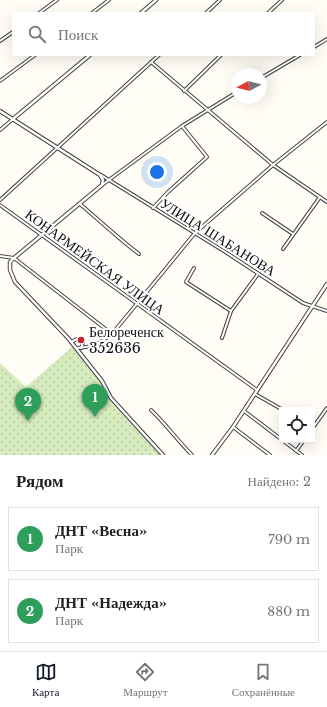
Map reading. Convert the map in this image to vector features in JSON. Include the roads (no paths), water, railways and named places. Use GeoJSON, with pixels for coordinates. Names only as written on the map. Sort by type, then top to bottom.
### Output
{"type":"FeatureCollection","features":[{"type":"Feature","properties":{"kind":"street"},"geometry":{"type":"LineString","coordinates":[[41,12],[58,0]]}},
{"type":"Feature","properties":{"kind":"street"},"geometry":{"type":"LineString","coordinates":[[93,12],[109,0]]}},
{"type":"Feature","properties":{"kind":"street"},"geometry":{"type":"LineString","coordinates":[[142,12],[156,0]]}},
{"type":"Feature","properties":{"kind":"street"},"geometry":{"type":"LineString","coordinates":[[207,12],[220,0]]}},
{"type":"Feature","properties":{"kind":"street"},"geometry":{"type":"LineString","coordinates":[[269,12],[282,0]]}},
{"type":"Feature","properties":{"kind":"street"},"geometry":{"type":"LineString","coordinates":[[0,41],[12,33]]}},
{"type":"Feature","properties":{"kind":"street"},"geometry":{"type":"LineString","coordinates":[[315,46],[327,39]]}},
{"type":"Feature","properties":{"kind":"street"},"geometry":{"type":"LineString","coordinates":[[0,81],[34,56]]}},
{"type":"Feature","properties":{"kind":"street"},"geometry":{"type":"LineString","coordinates":[[0,130],[89,56]]}},
{"type":"Feature","properties":{"kind":"street"},"geometry":{"type":"LineString","coordinates":[[0,200],[56,147],[158,56]]}},
{"type":"Feature","properties":{"kind":"street"},"geometry":{"type":"LineString","coordinates":[[184,91],[220,56]]}},
{"type":"Feature","properties":{"kind":"street"},"geometry":{"type":"LineString","coordinates":[[267,74],[298,56]]}},
{"type":"Feature","properties":{"kind":"street"},"geometry":{"type":"LineString","coordinates":[[151,62],[273,165],[327,202]]}},
{"type":"Feature","properties":{"kind":"street"},"geometry":{"type":"LineString","coordinates":[[163,455],[111,398],[102,381],[71,342],[15,282],[10,270],[10,262],[102,185],[182,126],[231,96]]}},
{"type":"Feature","properties":{"kind":"street","name":"УЛИЦА ШАБАНОВА"},"geometry":{"type":"LineString","coordinates":[[0,111],[194,233],[303,304],[327,311]]}},
{"type":"Feature","properties":{"kind":"street"},"geometry":{"type":"LineString","coordinates":[[76,348],[86,349],[100,343],[112,334],[194,233],[273,165],[327,122]]}},
{"type":"Feature","properties":{"kind":"street"},"geometry":{"type":"LineString","coordinates":[[153,208],[168,192],[207,157],[182,126]]}},
{"type":"Feature","properties":{"kind":"street","name":"УЛИЦА ШАБАНОВА"},"geometry":{"type":"LineString","coordinates":[[100,175],[103,180],[102,185]]}},
{"type":"Feature","properties":{"kind":"street"},"geometry":{"type":"LineString","coordinates":[[282,249],[320,197]]}},
{"type":"Feature","properties":{"kind":"street"},"geometry":{"type":"LineString","coordinates":[[80,204],[139,254]]}},
{"type":"Feature","properties":{"kind":"street","name":"КОНАРМЕЙСКАЯ УЛИЦА"},"geometry":{"type":"LineString","coordinates":[[0,205],[257,391]]}},
{"type":"Feature","properties":{"kind":"street"},"geometry":{"type":"LineString","coordinates":[[262,213],[293,234]]}},
{"type":"Feature","properties":{"kind":"street"},"geometry":{"type":"LineString","coordinates":[[0,256],[14,258],[112,334]]}},
{"type":"Feature","properties":{"kind":"street"},"geometry":{"type":"LineString","coordinates":[[194,268],[186,282],[231,311]]}},
{"type":"Feature","properties":{"kind":"street"},"geometry":{"type":"LineString","coordinates":[[222,338],[231,311],[258,274]]}},
{"type":"Feature","properties":{"kind":"street"},"geometry":{"type":"LineString","coordinates":[[212,455],[244,411],[327,284]]}},
{"type":"Feature","properties":{"kind":"street"},"geometry":{"type":"LineString","coordinates":[[71,342],[77,339],[83,343],[81,348]]}},
{"type":"Feature","properties":{"kind":"street"},"geometry":{"type":"LineString","coordinates":[[255,394],[279,408]]}},
{"type":"Feature","properties":{"kind":"street"},"geometry":{"type":"LineString","coordinates":[[315,424],[327,408]]}},
{"type":"Feature","properties":{"kind":"street"},"geometry":{"type":"LineString","coordinates":[[151,410],[192,455]]}},
{"type":"Feature","properties":{"kind":"street"},"geometry":{"type":"LineString","coordinates":[[244,411],[302,455]]}},
{"type":"Feature","properties":{"kind":"street"},"geometry":{"type":"LineString","coordinates":[[233,427],[270,455]]}},
{"type":"Feature","properties":{"kind":"street"},"geometry":{"type":"LineString","coordinates":[[296,451],[302,443]]}},
{"type":"Feature","properties":{"kind":"place","name":"Белореченск 352636"},"geometry":{"type":"Point","coordinates":[81,340]}},
{"type":"Feature","properties":{"kind":"place","name":"ДНТ «Весна»"},"geometry":{"type":"Point","coordinates":[95,417]}},
{"type":"Feature","properties":{"kind":"place","name":"ДНТ «Надежда»"},"geometry":{"type":"Point","coordinates":[28,421]}}]}
